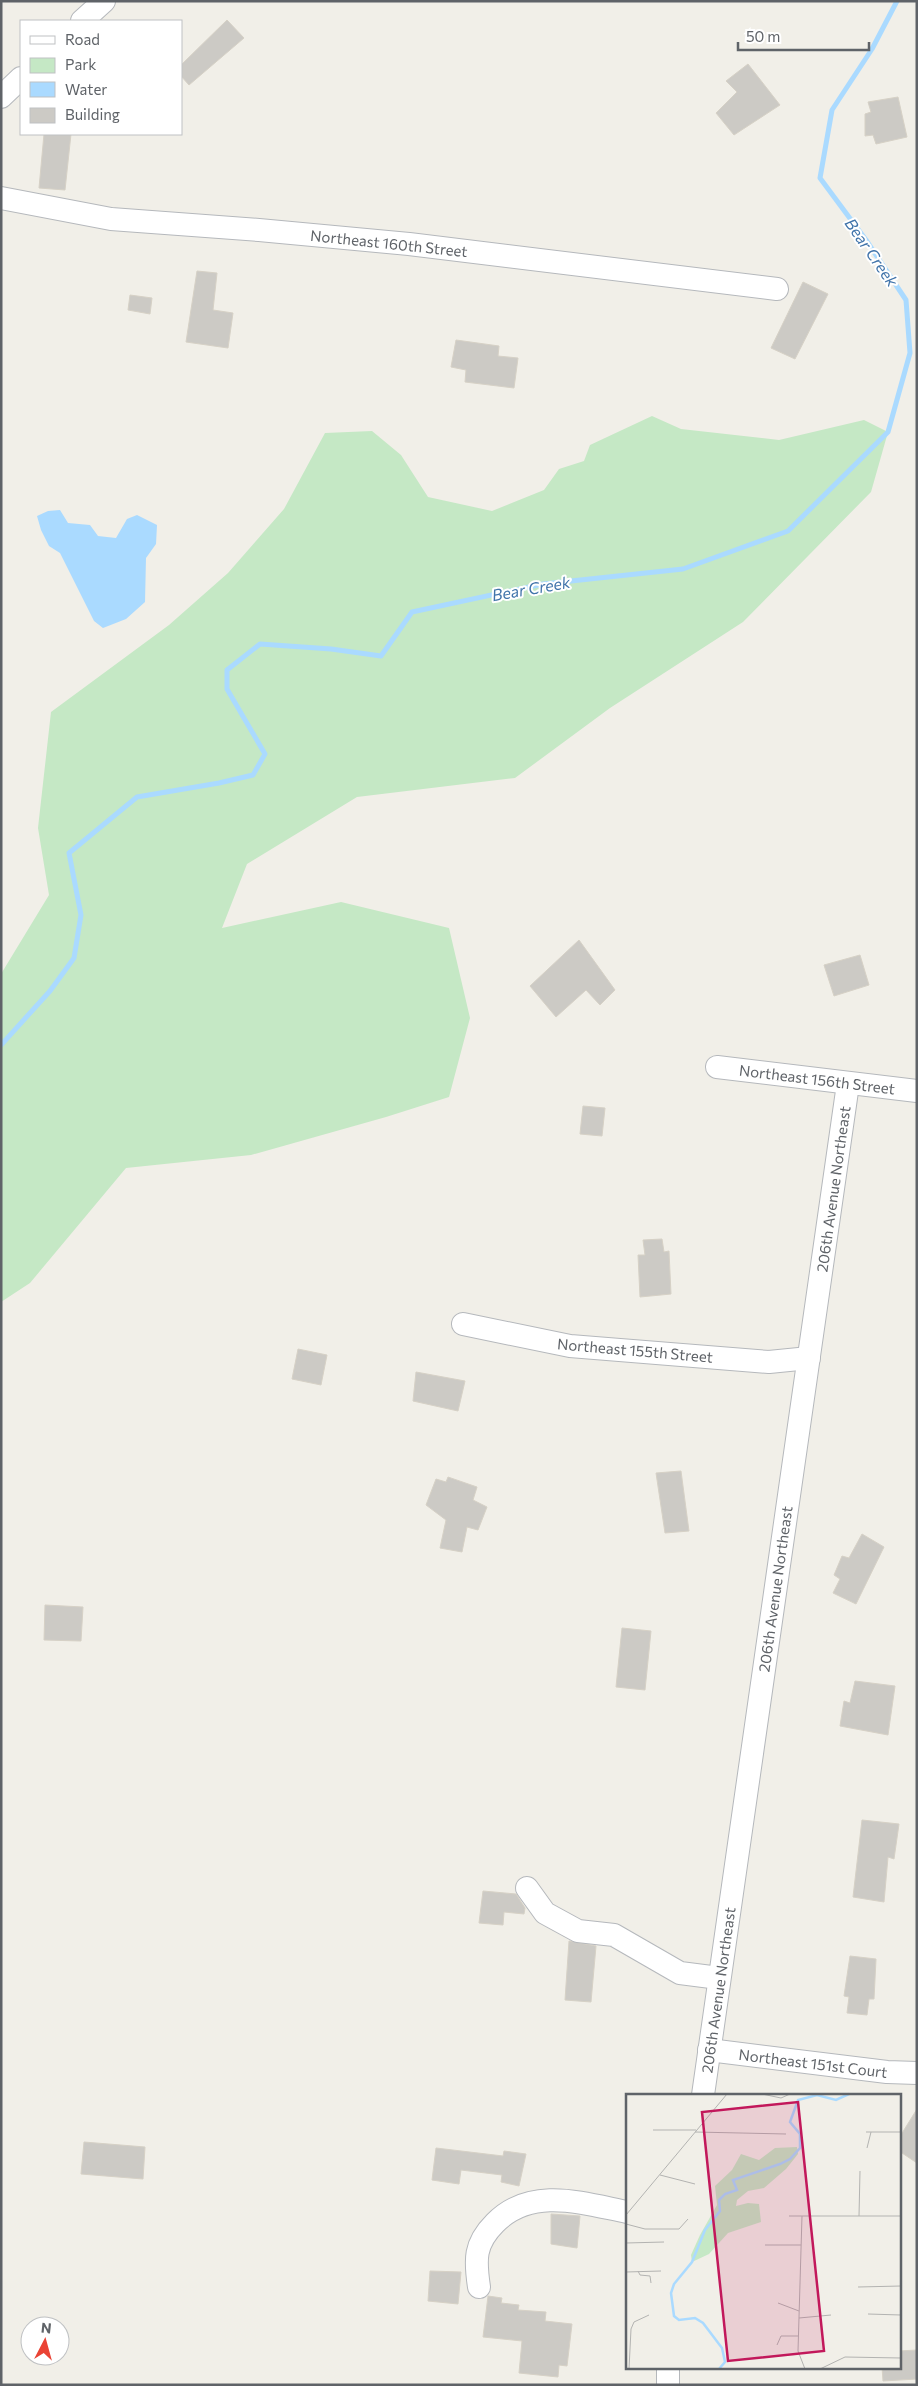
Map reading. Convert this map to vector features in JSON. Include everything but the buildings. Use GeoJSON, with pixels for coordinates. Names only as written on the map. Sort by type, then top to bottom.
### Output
{"type":"FeatureCollection","features":[{"type":"Feature","properties":{"kind":"street"},"geometry":{"type":"LineString","coordinates":[[83,20],[104,1]]}},
{"type":"Feature","properties":{"kind":"street"},"geometry":{"type":"LineString","coordinates":[[1,97],[20,79]]}},
{"type":"Feature","properties":{"kind":"street","name":"Northeast 160th Street"},"geometry":{"type":"LineString","coordinates":[[1,198],[111,219],[409,244],[777,289]]}},
{"type":"Feature","properties":{"kind":"street","name":"Northeast 156th Street"},"geometry":{"type":"LineString","coordinates":[[717,1067],[917,1091]]}},
{"type":"Feature","properties":{"kind":"street","name":"206th Avenue Northeast"},"geometry":{"type":"LineString","coordinates":[[703,2094],[848,1084]]}},
{"type":"Feature","properties":{"kind":"street","name":"Northeast 155th Street"},"geometry":{"type":"LineString","coordinates":[[463,1324],[570,1346],[769,1362],[809,1358]]}},
{"type":"Feature","properties":{"kind":"street"},"geometry":{"type":"LineString","coordinates":[[527,1888],[544,1913],[578,1931],[614,1935],[680,1973],[719,1978]]}},
{"type":"Feature","properties":{"kind":"street","name":"Northeast 151st Court"},"geometry":{"type":"LineString","coordinates":[[709,2050],[887,2072],[917,2073]]}},
{"type":"Feature","properties":{"kind":"street"},"geometry":{"type":"LineString","coordinates":[[479,2287],[475,2262],[477,2250],[483,2238],[500,2217],[522,2204],[548,2199],[577,2202],[626,2212]]}},
{"type":"Feature","properties":{"kind":"street"},"geometry":{"type":"LineString","coordinates":[[668,2368],[668,2385]]}},
{"type":"Feature","properties":{"kind":"green space"},"geometry":{"type":"Polygon","coordinates":[[[652,416],[681,429],[779,440],[864,420],[888,432],[871,492],[743,622],[610,708],[515,778],[357,797],[247,864],[222,928],[341,902],[449,928],[470,1018],[449,1097],[251,1155],[126,1168],[30,1283],[1,1302],[1,974],[49,895],[38,828],[51,712],[169,625],[228,573],[284,509],[325,433],[372,431],[401,455],[428,497],[492,511],[544,490],[559,469],[584,461],[590,445],[652,416]]]}},
{"type":"Feature","properties":{"kind":"water"},"geometry":{"type":"Polygon","coordinates":[[[60,510],[68,523],[90,525],[98,536],[116,538],[127,519],[137,515],[157,525],[156,544],[146,558],[145,602],[126,619],[103,628],[94,621],[60,553],[49,546],[41,530],[37,516],[48,511],[60,510]]]}},
{"type":"Feature","properties":{"kind":"waterway","name":"Bear Creek"},"geometry":{"type":"LineString","coordinates":[[1,1045],[50,991],[74,958],[81,915],[69,853],[137,797],[219,783],[253,775],[265,754],[227,689],[227,670],[260,644],[331,649],[381,656],[412,612],[543,584],[683,569],[788,531],[888,432],[910,353],[906,300],[866,240],[820,178],[832,110],[872,49],[897,1]]}}]}
